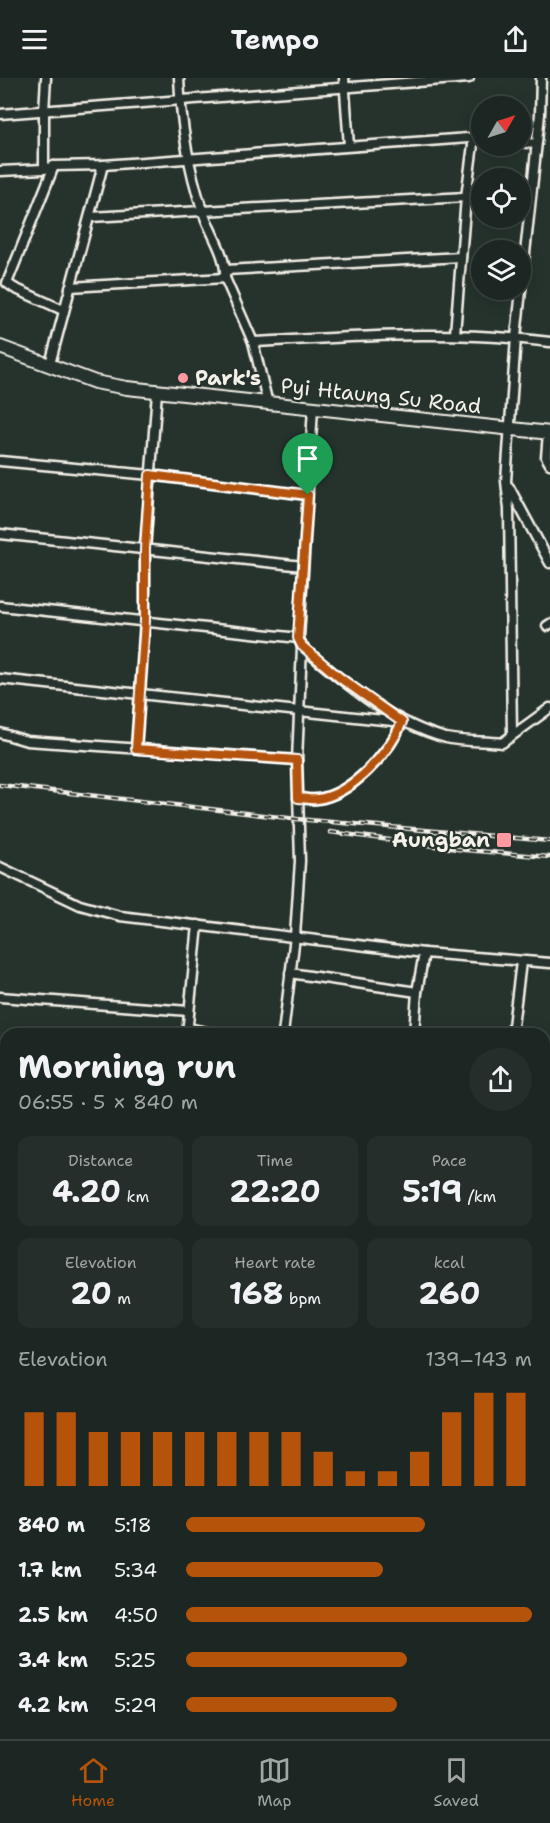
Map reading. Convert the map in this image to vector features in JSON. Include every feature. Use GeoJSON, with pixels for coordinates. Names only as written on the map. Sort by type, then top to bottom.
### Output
{"type":"FeatureCollection","features":[{"type":"Feature","properties":{"kind":"highway","name":"Pyi Htaung Su Road"},"geometry":{"type":"LineString","coordinates":[[0,348],[95,382],[157,392],[549,433]]}},
{"type":"Feature","properties":{"kind":"street"},"geometry":{"type":"LineString","coordinates":[[44,169],[46,78]]}},
{"type":"Feature","properties":{"kind":"street"},"geometry":{"type":"LineString","coordinates":[[179,78],[188,158],[202,211],[217,244],[225,274],[253,342],[268,404]]}},
{"type":"Feature","properties":{"kind":"street"},"geometry":{"type":"LineString","coordinates":[[344,78],[349,146]]}},
{"type":"Feature","properties":{"kind":"street"},"geometry":{"type":"LineString","coordinates":[[0,114],[470,78]]}},
{"type":"Feature","properties":{"kind":"street"},"geometry":{"type":"LineString","coordinates":[[512,735],[509,508],[506,481],[516,338],[540,114],[541,78]]}},
{"type":"Feature","properties":{"kind":"street"},"geometry":{"type":"LineString","coordinates":[[0,171],[44,169],[54,165],[103,165],[471,137]]}},
{"type":"Feature","properties":{"kind":"street"},"geometry":{"type":"LineString","coordinates":[[531,143],[536,144]]}},
{"type":"Feature","properties":{"kind":"street"},"geometry":{"type":"LineString","coordinates":[[455,334],[466,197],[474,156]]}},
{"type":"Feature","properties":{"kind":"street"},"geometry":{"type":"LineString","coordinates":[[54,165],[7,283],[63,310]]}},
{"type":"Feature","properties":{"kind":"street"},"geometry":{"type":"LineString","coordinates":[[50,364],[103,165]]}},
{"type":"Feature","properties":{"kind":"street"},"geometry":{"type":"LineString","coordinates":[[90,217],[466,197]]}},
{"type":"Feature","properties":{"kind":"street"},"geometry":{"type":"LineString","coordinates":[[70,287],[461,257]]}},
{"type":"Feature","properties":{"kind":"street"},"geometry":{"type":"LineString","coordinates":[[253,342],[455,334],[550,342]]}},
{"type":"Feature","properties":{"kind":"street"},"geometry":{"type":"LineString","coordinates":[[136,749],[145,621],[145,549],[157,392]]}},
{"type":"Feature","properties":{"kind":"street"},"geometry":{"type":"LineString","coordinates":[[284,1028],[295,936],[300,861],[298,711],[303,566],[313,408]]}},
{"type":"Feature","properties":{"kind":"street"},"geometry":{"type":"LineString","coordinates":[[549,433],[546,457],[550,464]]}},
{"type":"Feature","properties":{"kind":"street"},"geometry":{"type":"LineString","coordinates":[[0,461],[150,475],[308,495]]}},
{"type":"Feature","properties":{"kind":"street"},"geometry":{"type":"LineString","coordinates":[[506,481],[547,551],[550,563]]}},
{"type":"Feature","properties":{"kind":"street"},"geometry":{"type":"LineString","coordinates":[[0,534],[303,566]]}},
{"type":"Feature","properties":{"kind":"street"},"geometry":{"type":"LineString","coordinates":[[0,606],[145,621],[300,642],[340,678],[402,722]]}},
{"type":"Feature","properties":{"kind":"street"},"geometry":{"type":"LineString","coordinates":[[0,679],[402,722],[447,738],[502,743],[550,708]]}},
{"type":"Feature","properties":{"kind":"street"},"geometry":{"type":"LineString","coordinates":[[298,798],[317,800],[338,792],[357,779],[386,750],[402,722]]}},
{"type":"Feature","properties":{"kind":"street"},"geometry":{"type":"LineString","coordinates":[[0,733],[27,741],[297,760]]}},
{"type":"Feature","properties":{"kind":"street"},"geometry":{"type":"LineString","coordinates":[[0,867],[80,905],[120,916],[424,952],[550,963]]}},
{"type":"Feature","properties":{"kind":"street"},"geometry":{"type":"LineString","coordinates":[[187,1028],[198,925]]}},
{"type":"Feature","properties":{"kind":"street"},"geometry":{"type":"LineString","coordinates":[[414,1028],[417,992],[424,952]]}},
{"type":"Feature","properties":{"kind":"street"},"geometry":{"type":"LineString","coordinates":[[513,1028],[521,962]]}},
{"type":"Feature","properties":{"kind":"street"},"geometry":{"type":"LineString","coordinates":[[290,973],[417,992]]}},
{"type":"Feature","properties":{"kind":"street"},"geometry":{"type":"LineString","coordinates":[[0,997],[189,1011]]}},
{"type":"Feature","properties":{"kind":"railway"},"geometry":{"type":"LineString","coordinates":[[0,785],[297,819],[550,841]]}},
{"type":"Feature","properties":{"kind":"railway"},"geometry":{"type":"LineString","coordinates":[[330,832],[465,850],[550,857]]}},
{"type":"Feature","properties":{"kind":"place","name":"Park's"},"geometry":{"type":"Point","coordinates":[183,378]}},
{"type":"Feature","properties":{"kind":"place","name":"Aungban"},"geometry":{"type":"Point","coordinates":[504,840]}},
{"type":"Feature","properties":{"kind":"route"},"geometry":{"type":"LineString","coordinates":[[150,475],[308,495],[298,638],[302,646],[340,678],[402,722],[397,734],[372,766],[357,779],[338,792],[317,800],[298,798],[297,760],[136,749],[145,621],[145,549],[150,475]]}}]}
